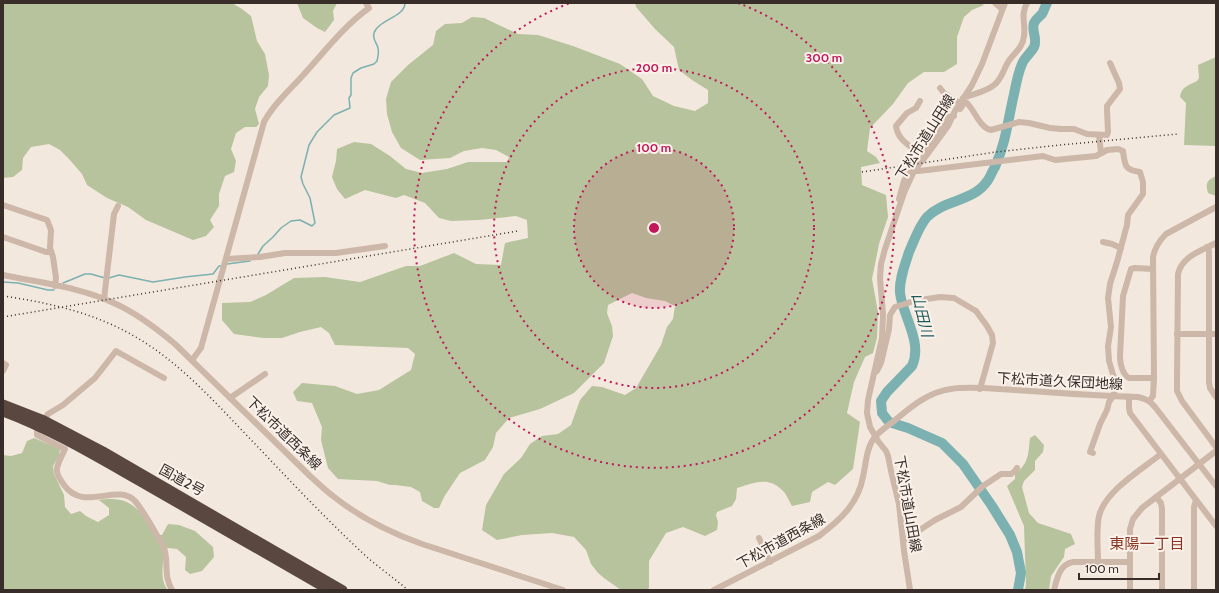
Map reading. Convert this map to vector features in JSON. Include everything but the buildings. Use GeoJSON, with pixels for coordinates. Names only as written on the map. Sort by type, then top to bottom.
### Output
{"type":"FeatureCollection","features":[{"type":"Feature","properties":{"kind":"highway","name":"国道2号"},"geometry":{"type":"LineString","coordinates":[[3,404],[103,451],[343,590]]}},
{"type":"Feature","properties":{"kind":"highway","name":"国道2号"},"geometry":{"type":"LineString","coordinates":[[3,412],[42,423],[79,447],[328,590]]}},
{"type":"Feature","properties":{"kind":"street"},"geometry":{"type":"LineString","coordinates":[[192,360],[201,348],[264,122],[274,107],[344,30],[358,16],[369,8],[366,3]]}},
{"type":"Feature","properties":{"kind":"street"},"geometry":{"type":"LineString","coordinates":[[995,3],[1004,6]]}},
{"type":"Feature","properties":{"kind":"street"},"geometry":{"type":"LineString","coordinates":[[963,98],[988,90],[999,80],[1007,63],[1017,53],[1024,40],[1025,34],[1023,12],[1027,3]]}},
{"type":"Feature","properties":{"kind":"street","name":"下松市道山田線"},"geometry":{"type":"LineString","coordinates":[[910,590],[899,504],[888,456],[875,437],[869,423],[868,413],[868,400],[882,338],[883,314],[881,264],[904,193],[914,171],[948,126],[959,103],[972,85],[982,64],[1004,6]]}},
{"type":"Feature","properties":{"kind":"street"},"geometry":{"type":"LineString","coordinates":[[898,213],[898,203],[904,181],[920,155],[946,119],[948,117],[955,116],[964,103],[969,105],[987,129],[991,130],[1019,122],[1050,128],[1074,129],[1087,134],[1107,135],[1107,106],[1120,89],[1119,83],[1110,63]]}},
{"type":"Feature","properties":{"kind":"street"},"geometry":{"type":"LineString","coordinates":[[940,88],[944,93],[959,103]]}},
{"type":"Feature","properties":{"kind":"street"},"geometry":{"type":"LineString","coordinates":[[920,101],[916,108],[907,113],[896,126],[897,134],[920,155]]}},
{"type":"Feature","properties":{"kind":"street"},"geometry":{"type":"LineString","coordinates":[[1099,135],[1101,153]]}},
{"type":"Feature","properties":{"kind":"street"},"geometry":{"type":"LineString","coordinates":[[914,171],[1043,156],[1055,160],[1096,156],[1107,150],[1118,149],[1123,150],[1125,165],[1128,169],[1140,172],[1143,194],[1128,214],[1121,248],[1110,284],[1108,298],[1111,327],[1108,346],[1109,361],[1115,381],[1115,390],[1090,452],[1093,454]]}},
{"type":"Feature","properties":{"kind":"street"},"geometry":{"type":"LineString","coordinates":[[3,205],[47,220],[51,230],[50,248],[53,256],[56,278],[55,286]]}},
{"type":"Feature","properties":{"kind":"street"},"geometry":{"type":"LineString","coordinates":[[104,299],[114,214],[118,206]]}},
{"type":"Feature","properties":{"kind":"street"},"geometry":{"type":"LineString","coordinates":[[1216,207],[1173,230],[1163,237],[1155,247],[1153,257],[1154,378],[1153,396],[1149,401],[1216,486]]}},
{"type":"Feature","properties":{"kind":"street"},"geometry":{"type":"LineString","coordinates":[[3,237],[46,252],[51,252]]}},
{"type":"Feature","properties":{"kind":"street"},"geometry":{"type":"LineString","coordinates":[[1103,242],[1121,248]]}},
{"type":"Feature","properties":{"kind":"street"},"geometry":{"type":"LineString","coordinates":[[1216,243],[1190,256],[1182,263],[1179,269],[1177,334],[1178,396],[1216,447]]}},
{"type":"Feature","properties":{"kind":"street"},"geometry":{"type":"LineString","coordinates":[[226,259],[260,257],[285,253],[336,253],[385,246]]}},
{"type":"Feature","properties":{"kind":"street"},"geometry":{"type":"LineString","coordinates":[[1208,247],[1209,382],[1210,388],[1216,397]]}},
{"type":"Feature","properties":{"kind":"street"},"geometry":{"type":"LineString","coordinates":[[1153,269],[1135,268],[1132,270],[1125,288],[1123,296],[1120,362],[1128,378],[1154,378]]}},
{"type":"Feature","properties":{"kind":"street","name":"下松市道西条線"},"geometry":{"type":"LineString","coordinates":[[3,276],[75,290],[104,299],[116,304],[158,329],[192,360],[310,476],[333,496],[385,529],[422,544],[561,590]]}},
{"type":"Feature","properties":{"kind":"street"},"geometry":{"type":"LineString","coordinates":[[875,373],[879,369],[881,363],[890,315],[895,307],[935,297],[954,298],[976,311],[992,335],[993,343],[980,389]]}},
{"type":"Feature","properties":{"kind":"street"},"geometry":{"type":"LineString","coordinates":[[1177,334],[1216,334]]}},
{"type":"Feature","properties":{"kind":"street"},"geometry":{"type":"LineString","coordinates":[[164,378],[116,351],[95,378],[63,405],[48,414],[37,435],[65,450],[56,469],[57,476],[68,491],[80,497],[112,495],[125,496],[133,499],[142,510],[164,548],[166,576],[172,590]]}},
{"type":"Feature","properties":{"kind":"street"},"geometry":{"type":"LineString","coordinates":[[3,363],[6,365],[3,370]]}},
{"type":"Feature","properties":{"kind":"street"},"geometry":{"type":"LineString","coordinates":[[230,398],[265,374]]}},
{"type":"Feature","properties":{"kind":"street","name":"下松市道久保団地線"},"geometry":{"type":"LineString","coordinates":[[875,437],[883,429],[923,399],[937,392],[951,389],[980,389],[1138,397],[1149,401]]}},
{"type":"Feature","properties":{"kind":"street"},"geometry":{"type":"LineString","coordinates":[[1129,397],[1130,413],[1216,526]]}},
{"type":"Feature","properties":{"kind":"street","name":"下松市道西条線"},"geometry":{"type":"LineString","coordinates":[[714,590],[820,536],[835,524],[845,514],[858,493],[863,479],[868,452],[875,437]]}},
{"type":"Feature","properties":{"kind":"street"},"geometry":{"type":"LineString","coordinates":[[1130,590],[1130,529],[1137,512],[1216,451]]}},
{"type":"Feature","properties":{"kind":"street"},"geometry":{"type":"LineString","coordinates":[[1098,562],[1098,525],[1099,516],[1103,505],[1117,488],[1162,454]]}},
{"type":"Feature","properties":{"kind":"street"},"geometry":{"type":"LineString","coordinates":[[903,541],[935,520],[961,507],[983,486],[1001,474],[1011,474],[1018,468]]}},
{"type":"Feature","properties":{"kind":"street"},"geometry":{"type":"LineString","coordinates":[[1156,497],[1162,509],[1162,590]]}},
{"type":"Feature","properties":{"kind":"street"},"geometry":{"type":"LineString","coordinates":[[1194,590],[1194,507],[1196,500]]}},
{"type":"Feature","properties":{"kind":"street"},"geometry":{"type":"LineString","coordinates":[[759,538],[770,562]]}},
{"type":"Feature","properties":{"kind":"street"},"geometry":{"type":"LineString","coordinates":[[1054,590],[1062,567],[1067,563],[1130,562]]}},
{"type":"Feature","properties":{"kind":"green space"},"geometry":{"type":"Polygon","coordinates":[[[3,3],[232,3],[251,16],[257,41],[265,54],[269,75],[268,86],[259,97],[255,109],[259,124],[256,127],[245,127],[236,133],[231,149],[236,161],[234,172],[225,176],[219,194],[219,206],[210,220],[214,227],[206,236],[193,240],[146,220],[128,207],[107,198],[87,185],[82,174],[69,159],[60,150],[49,144],[31,147],[23,158],[22,170],[13,177],[3,178],[3,3]]]}},
{"type":"Feature","properties":{"kind":"green space"},"geometry":{"type":"Polygon","coordinates":[[[297,3],[337,3],[333,11],[334,20],[325,32],[303,18],[297,3]]]}},
{"type":"Feature","properties":{"kind":"green space"},"geometry":{"type":"Polygon","coordinates":[[[635,3],[981,3],[984,5],[972,10],[964,17],[957,37],[957,64],[944,72],[924,72],[908,83],[893,104],[870,128],[867,151],[876,157],[880,163],[861,167],[862,185],[886,195],[888,217],[879,244],[872,279],[878,312],[877,338],[873,353],[865,357],[854,382],[847,413],[860,422],[853,469],[835,485],[828,482],[812,492],[810,502],[792,506],[783,491],[771,483],[761,482],[737,488],[736,499],[732,506],[717,512],[717,530],[705,536],[683,527],[666,533],[649,561],[649,588],[646,590],[621,590],[598,573],[591,564],[586,550],[574,537],[552,533],[522,535],[497,540],[482,530],[486,505],[504,474],[521,458],[530,444],[542,436],[558,434],[571,425],[580,400],[592,386],[602,387],[625,395],[636,388],[661,345],[667,327],[673,319],[675,306],[665,301],[646,298],[632,293],[608,305],[607,313],[612,326],[613,336],[604,363],[574,393],[540,409],[509,418],[496,433],[493,447],[485,460],[460,473],[444,497],[439,508],[434,508],[422,501],[420,492],[411,487],[390,485],[377,481],[338,479],[328,468],[321,440],[322,427],[312,403],[297,401],[293,392],[302,383],[335,386],[357,394],[379,390],[411,370],[415,354],[408,348],[335,345],[329,333],[321,327],[282,338],[264,338],[234,334],[222,320],[222,303],[250,302],[266,295],[294,278],[325,277],[360,282],[406,266],[420,266],[454,253],[476,264],[501,265],[505,243],[528,238],[527,220],[516,216],[451,221],[439,218],[425,203],[404,195],[396,198],[365,190],[345,199],[337,189],[332,177],[337,149],[354,142],[371,144],[390,156],[406,169],[422,173],[447,169],[468,162],[507,162],[509,157],[496,150],[482,148],[464,151],[450,158],[420,160],[401,148],[392,132],[387,114],[386,99],[391,82],[408,65],[433,45],[436,31],[445,24],[462,23],[472,17],[484,18],[518,34],[538,35],[573,46],[620,64],[642,79],[653,96],[674,106],[695,111],[708,103],[708,90],[679,70],[674,47],[655,29],[636,7],[635,3]]]}},
{"type":"Feature","properties":{"kind":"green space"},"geometry":{"type":"Polygon","coordinates":[[[1216,57],[1216,146],[1184,145],[1186,103],[1180,97],[1182,91],[1199,78],[1198,65],[1216,57]]]}},
{"type":"Feature","properties":{"kind":"green space"},"geometry":{"type":"Polygon","coordinates":[[[1216,176],[1216,196],[1208,193],[1207,184],[1209,180],[1216,176]]]}},
{"type":"Feature","properties":{"kind":"green space"},"geometry":{"type":"Polygon","coordinates":[[[1035,435],[1044,445],[1043,452],[1035,461],[1035,470],[1024,481],[1022,487],[1029,513],[1038,523],[1071,534],[1075,544],[1065,549],[1064,557],[1051,576],[1049,590],[1025,590],[1024,526],[1007,486],[1015,479],[1015,474],[1023,466],[1028,454],[1030,438],[1035,435]]]}},
{"type":"Feature","properties":{"kind":"green space"},"geometry":{"type":"Polygon","coordinates":[[[34,438],[60,449],[59,456],[53,466],[54,474],[64,495],[65,507],[71,514],[80,511],[98,522],[109,515],[109,508],[99,500],[110,499],[127,502],[139,511],[154,535],[162,535],[168,524],[179,525],[195,531],[213,547],[214,557],[202,571],[190,574],[185,570],[186,557],[177,549],[168,548],[163,552],[162,572],[165,586],[168,590],[3,590],[3,455],[11,456],[22,453],[27,441],[34,438]]]}},
{"type":"Feature","properties":{"kind":"waterway"},"geometry":{"type":"LineString","coordinates":[[258,254],[263,246],[281,228],[291,221],[300,220],[312,226],[315,223],[310,198],[301,177],[309,145],[317,132],[334,115],[350,108],[349,98],[351,95],[351,78],[353,73],[361,68],[374,64],[377,61],[378,50],[374,39],[376,29],[401,12],[405,3]]}},
{"type":"Feature","properties":{"kind":"waterway","name":"山田川"},"geometry":{"type":"LineString","coordinates":[[1018,590],[1021,573],[1017,552],[1010,535],[963,464],[942,443],[908,428],[889,422],[882,413],[881,401],[887,392],[912,366],[915,357],[914,339],[900,293],[901,277],[909,252],[919,229],[927,217],[934,211],[975,193],[990,177],[999,158],[1004,140],[1019,71],[1035,44],[1033,26],[1042,14],[1047,3]]}},
{"type":"Feature","properties":{"kind":"waterway"},"geometry":{"type":"LineString","coordinates":[[227,264],[250,261]]}},
{"type":"Feature","properties":{"kind":"waterway"},"geometry":{"type":"LineString","coordinates":[[109,278],[119,275],[153,282],[213,274],[219,266],[221,266]]}},
{"type":"Feature","properties":{"kind":"waterway"},"geometry":{"type":"LineString","coordinates":[[63,283],[85,274],[105,278]]}},
{"type":"Feature","properties":{"kind":"waterway"},"geometry":{"type":"LineString","coordinates":[[3,282],[18,283],[54,290]]}},
{"type":"Feature","properties":{"kind":"railway"},"geometry":{"type":"LineString","coordinates":[[862,172],[996,152],[1178,134]]}},
{"type":"Feature","properties":{"kind":"railway"},"geometry":{"type":"LineString","coordinates":[[3,317],[518,231]]}},
{"type":"Feature","properties":{"kind":"railway"},"geometry":{"type":"LineString","coordinates":[[3,296],[43,303],[81,313],[118,328],[153,348],[181,370],[207,394],[311,503],[368,558],[408,590]]}},
{"type":"Feature","properties":{"kind":"district","name":"東陽一丁目"},"geometry":{"type":"Point","coordinates":[1147,544]}}]}
